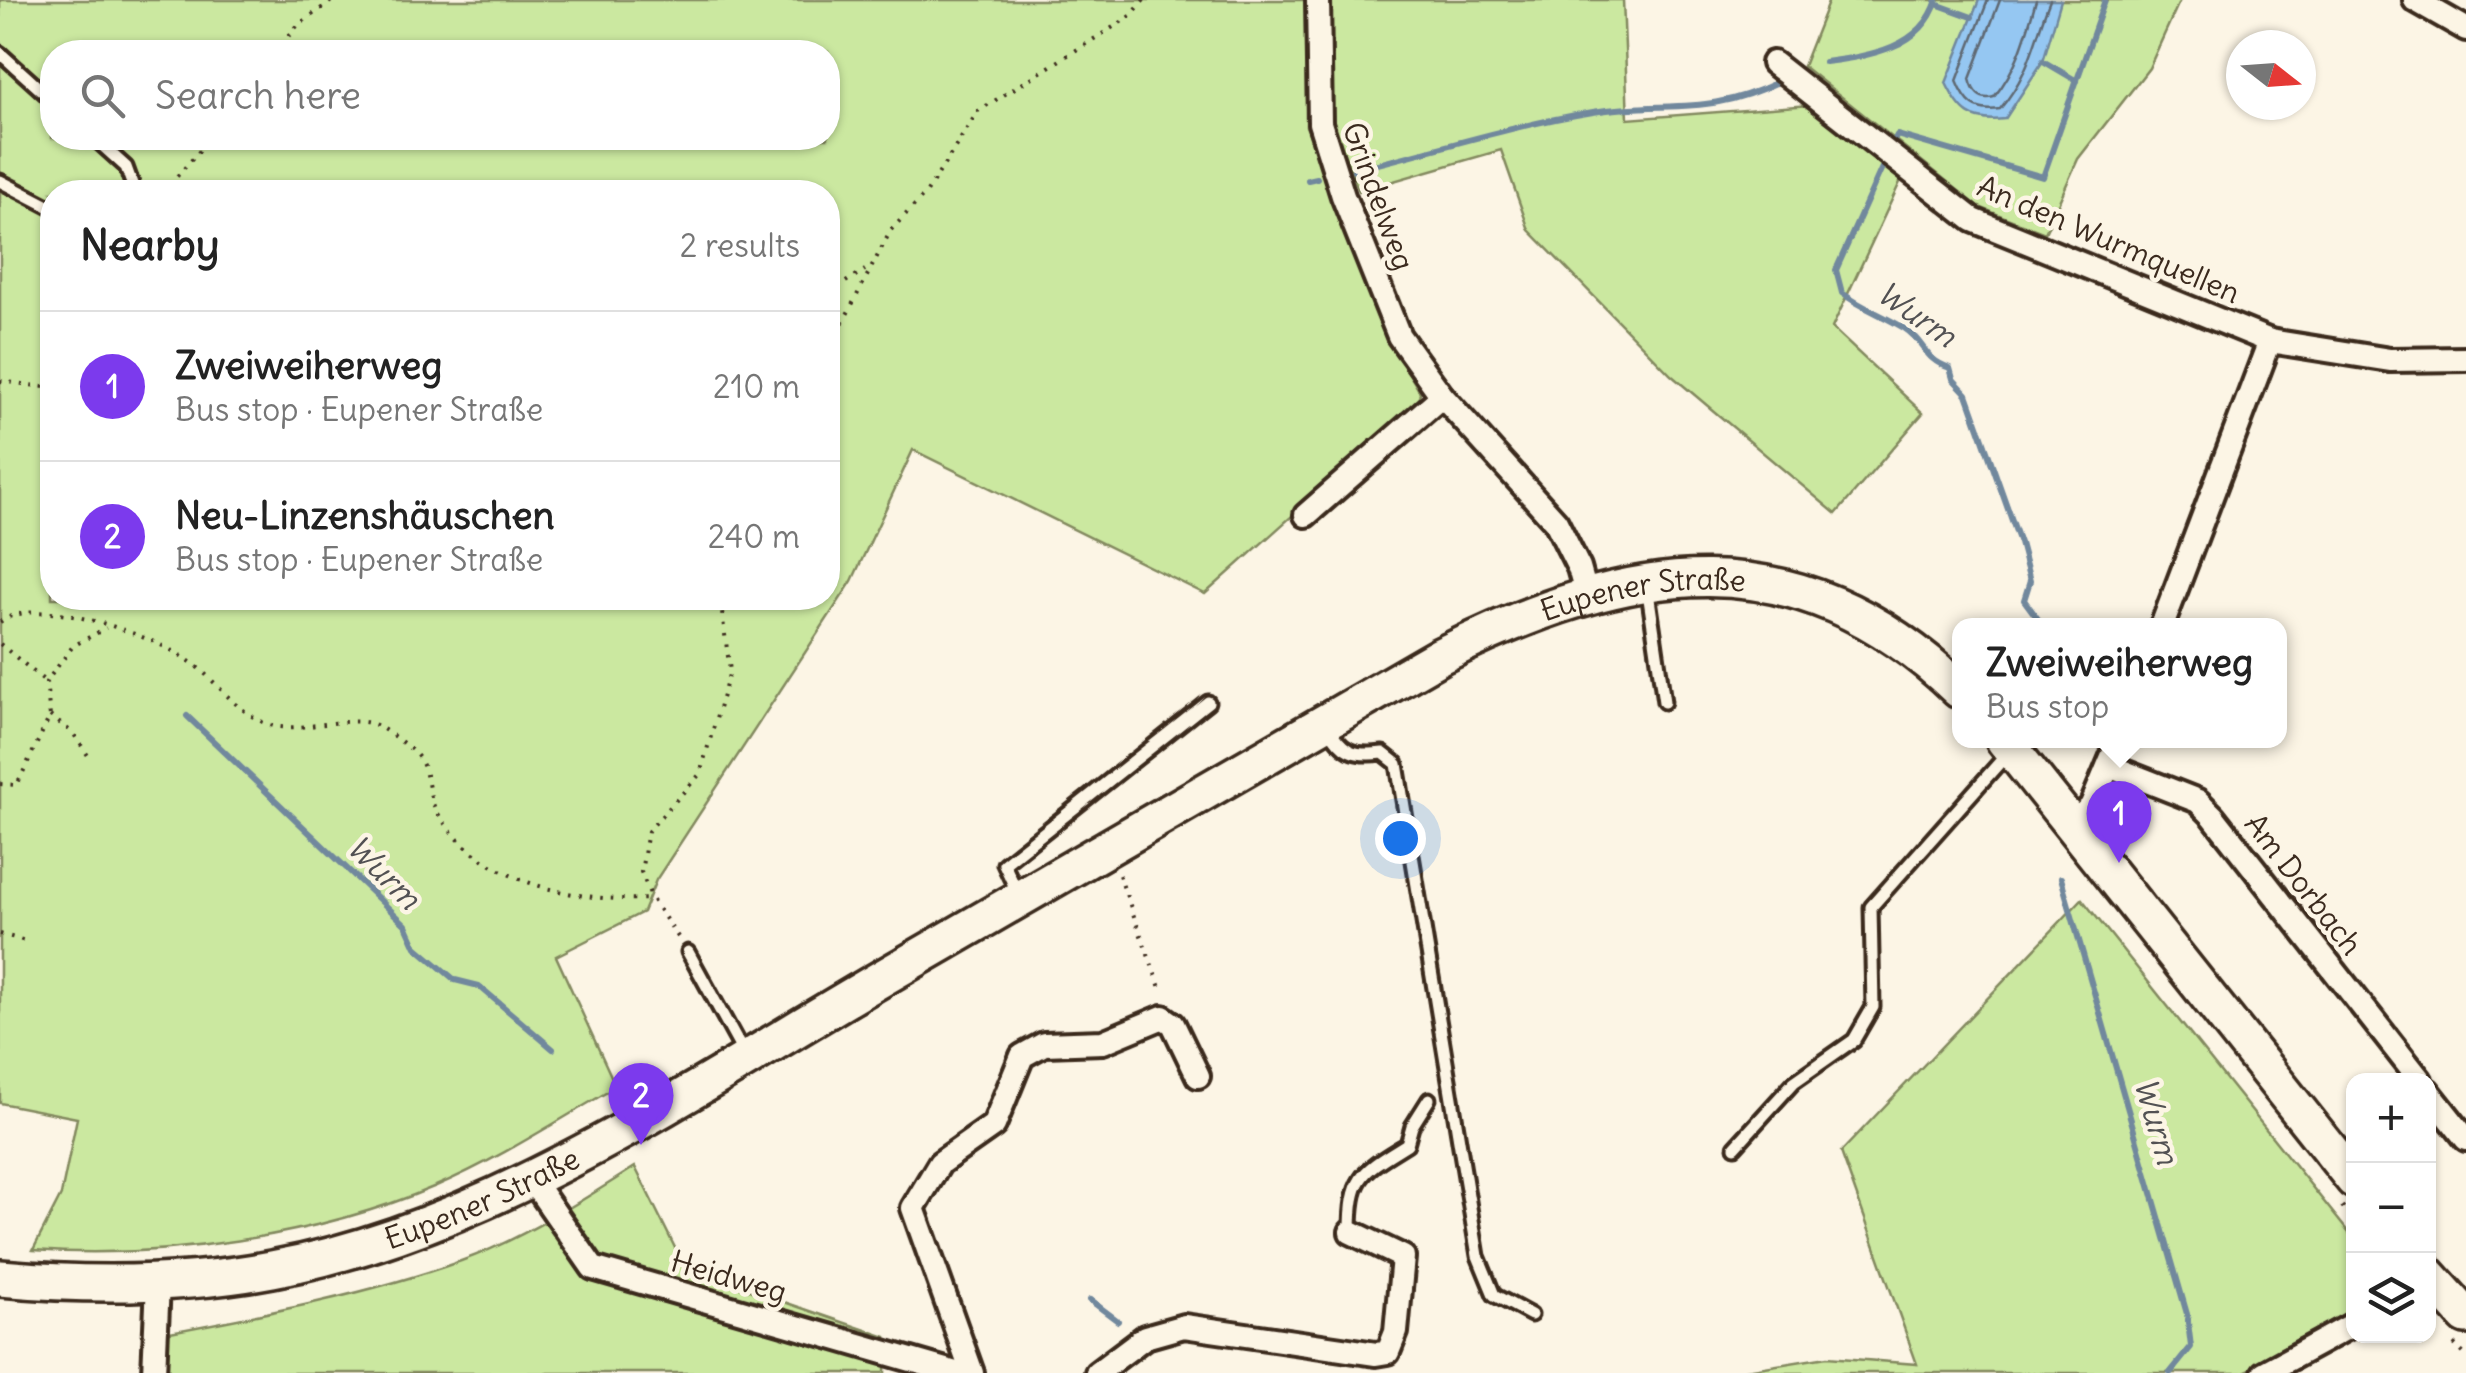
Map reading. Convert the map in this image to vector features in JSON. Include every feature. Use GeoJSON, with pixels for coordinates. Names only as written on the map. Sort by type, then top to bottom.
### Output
{"type":"FeatureCollection","features":[{"type":"Feature","properties":{"kind":"main road","name":"Eupener Straße"},"geometry":{"type":"LineString","coordinates":[[0,1278],[69,1284],[158,1283],[272,1269],[363,1246],[530,1176],[746,1058],[1325,721],[1504,624],[1586,593],[1647,581],[1736,580],[1783,588],[1834,605],[1875,625],[1929,661],[1952,683]]}},
{"type":"Feature","properties":{"kind":"main road"},"geometry":{"type":"LineString","coordinates":[[2010,748],[2346,1170]]}},
{"type":"Feature","properties":{"kind":"main road"},"geometry":{"type":"LineString","coordinates":[[2436,1286],[2466,1316]]}},
{"type":"Feature","properties":{"kind":"street","name":"Grindelweg"},"geometry":{"type":"LineString","coordinates":[[1318,0],[1320,122],[1343,196],[1398,336],[1442,396],[1556,522],[1579,568],[1586,593]]}},
{"type":"Feature","properties":{"kind":"street"},"geometry":{"type":"LineString","coordinates":[[2414,0],[2466,30]]}},
{"type":"Feature","properties":{"kind":"street","name":"An den Wurmquellen"},"geometry":{"type":"LineString","coordinates":[[1772,63],[1972,220],[2270,341],[2390,360],[2466,359]]}},
{"type":"Feature","properties":{"kind":"street"},"geometry":{"type":"LineString","coordinates":[[2165,618],[2270,341]]}},
{"type":"Feature","properties":{"kind":"street"},"geometry":{"type":"LineString","coordinates":[[1306,515],[1442,396]]}},
{"type":"Feature","properties":{"kind":"street"},"geometry":{"type":"LineString","coordinates":[[2070,824],[2091,807],[2115,748]]}},
{"type":"Feature","properties":{"kind":"street","name":"Am Dorbach"},"geometry":{"type":"LineString","coordinates":[[2109,766],[2198,801],[2213,816],[2415,1073]]}},
{"type":"Feature","properties":{"kind":"street"},"geometry":{"type":"LineString","coordinates":[[972,1373],[913,1208],[940,1163],[994,1125],[1022,1056],[1044,1044],[1104,1042],[1163,1017],[1173,1024],[1198,1076]]}},
{"type":"Feature","properties":{"kind":"street"},"geometry":{"type":"LineString","coordinates":[[2436,1102],[2466,1140]]}},
{"type":"Feature","properties":{"kind":"street","name":"Heidweg"},"geometry":{"type":"LineString","coordinates":[[530,1176],[593,1268],[956,1373]]}},
{"type":"Feature","properties":{"kind":"street"},"geometry":{"type":"LineString","coordinates":[[1097,1373],[1145,1337],[1184,1326],[1376,1354],[1388,1352],[1396,1332],[1404,1257],[1351,1232]]}},
{"type":"Feature","properties":{"kind":"street"},"geometry":{"type":"LineString","coordinates":[[154,1373],[158,1283]]}},
{"type":"Feature","properties":{"kind":"street"},"geometry":{"type":"LineString","coordinates":[[2264,1373],[2346,1328]]}},
{"type":"Feature","properties":{"kind":"lane"},"geometry":{"type":"LineString","coordinates":[[0,53],[40,89]]}},
{"type":"Feature","properties":{"kind":"lane"},"geometry":{"type":"LineString","coordinates":[[107,150],[126,168],[130,180]]}},
{"type":"Feature","properties":{"kind":"lane"},"geometry":{"type":"LineString","coordinates":[[0,182],[40,202]]}},
{"type":"Feature","properties":{"kind":"lane"},"geometry":{"type":"LineString","coordinates":[[1647,581],[1664,702]]}},
{"type":"Feature","properties":{"kind":"lane"},"geometry":{"type":"LineString","coordinates":[[1020,898],[1004,864],[1208,702]]}},
{"type":"Feature","properties":{"kind":"lane"},"geometry":{"type":"LineString","coordinates":[[1325,721],[1338,745],[1356,756],[1383,754],[1398,764],[1478,1256],[1494,1295],[1531,1315]]}},
{"type":"Feature","properties":{"kind":"lane"},"geometry":{"type":"LineString","coordinates":[[1735,1146],[1794,1082],[1854,1040],[1873,1007],[1870,907],[2005,748]]}},
{"type":"Feature","properties":{"kind":"lane"},"geometry":{"type":"LineString","coordinates":[[688,952],[746,1058]]}},
{"type":"Feature","properties":{"kind":"lane"},"geometry":{"type":"LineString","coordinates":[[1351,1232],[1355,1183],[1364,1172],[1408,1144],[1412,1126],[1429,1099]]}},
{"type":"Feature","properties":{"kind":"path"},"geometry":{"type":"LineString","coordinates":[[286,40],[298,25],[333,0]]}},
{"type":"Feature","properties":{"kind":"path"},"geometry":{"type":"LineString","coordinates":[[840,326],[890,230],[927,192],[978,111],[1131,16],[1144,0]]}},
{"type":"Feature","properties":{"kind":"path"},"geometry":{"type":"LineString","coordinates":[[174,180],[200,150]]}},
{"type":"Feature","properties":{"kind":"path"},"geometry":{"type":"LineString","coordinates":[[840,286],[870,267]]}},
{"type":"Feature","properties":{"kind":"path"},"geometry":{"type":"LineString","coordinates":[[0,380],[40,386]]}},
{"type":"Feature","properties":{"kind":"path"},"geometry":{"type":"LineString","coordinates":[[0,622],[12,612],[40,609]]}},
{"type":"Feature","properties":{"kind":"path"},"geometry":{"type":"LineString","coordinates":[[47,610],[152,640],[192,663],[231,704],[271,726],[376,724],[420,758],[437,811],[482,860],[537,887],[605,901],[652,899]]}},
{"type":"Feature","properties":{"kind":"path"},"geometry":{"type":"LineString","coordinates":[[688,952],[652,899],[641,872],[648,831],[700,774],[730,671],[722,610]]}},
{"type":"Feature","properties":{"kind":"path"},"geometry":{"type":"LineString","coordinates":[[0,784],[17,785],[50,716],[46,682],[73,646],[106,628]]}},
{"type":"Feature","properties":{"kind":"path"},"geometry":{"type":"LineString","coordinates":[[0,644],[46,682]]}},
{"type":"Feature","properties":{"kind":"path"},"geometry":{"type":"LineString","coordinates":[[50,716],[73,733],[89,757]]}},
{"type":"Feature","properties":{"kind":"path"},"geometry":{"type":"LineString","coordinates":[[1105,849],[1118,872],[1167,1006],[1163,1017]]}},
{"type":"Feature","properties":{"kind":"path"},"geometry":{"type":"LineString","coordinates":[[0,934],[26,942]]}},
{"type":"Feature","properties":{"kind":"green space"},"geometry":{"type":"Polygon","coordinates":[[[0,0],[1308,0],[1306,126],[1401,360],[1420,392],[1418,403],[1205,594],[913,450],[840,599],[840,180],[40,180],[40,610],[833,610],[656,880],[643,912],[556,956],[616,1087],[528,1139],[436,1186],[342,1218],[291,1231],[185,1247],[33,1250],[61,1195],[77,1118],[0,1103],[0,0]]]}},
{"type":"Feature","properties":{"kind":"green space"},"geometry":{"type":"Polygon","coordinates":[[[1329,0],[1623,0],[1628,119],[1811,105],[1903,176],[1832,328],[1923,413],[1836,514],[1671,375],[1529,230],[1501,150],[1359,191],[1331,124],[1329,0]]]}},
{"type":"Feature","properties":{"kind":"green space"},"geometry":{"type":"Polygon","coordinates":[[[1829,0],[2180,0],[2149,68],[2078,159],[2045,233],[1979,207],[1803,66],[1829,0]]]}},
{"type":"Feature","properties":{"kind":"green space"},"geometry":{"type":"Polygon","coordinates":[[[2082,899],[2346,1229],[2346,1321],[2242,1373],[1728,1373],[1827,1357],[1917,1364],[1841,1152],[2082,899]]]}},
{"type":"Feature","properties":{"kind":"green space"},"geometry":{"type":"Polygon","coordinates":[[[635,1167],[685,1268],[886,1337],[885,1373],[144,1373],[149,1336],[346,1295],[461,1261],[528,1231],[635,1167]]]}},
{"type":"Feature","properties":{"kind":"water"},"geometry":{"type":"Polygon","coordinates":[[[1979,0],[2061,0],[2043,61],[2005,119],[1983,119],[1968,113],[1946,83],[1979,0]]]}},
{"type":"Feature","properties":{"kind":"waterway","name":"Wurm"},"geometry":{"type":"LineString","coordinates":[[1825,62],[1875,53],[1906,40],[1930,16],[1937,0]]}},
{"type":"Feature","properties":{"kind":"waterway","name":"Wurm"},"geometry":{"type":"LineString","coordinates":[[1890,149],[1897,135],[2043,177],[2105,0]]}},
{"type":"Feature","properties":{"kind":"waterway"},"geometry":{"type":"LineString","coordinates":[[1936,4],[1972,17]]}},
{"type":"Feature","properties":{"kind":"waterway"},"geometry":{"type":"LineString","coordinates":[[2043,61],[2077,81]]}},
{"type":"Feature","properties":{"kind":"waterway","name":"Wurm"},"geometry":{"type":"LineString","coordinates":[[1354,170],[1563,117],[1707,104],[1730,100],[1780,81]]}},
{"type":"Feature","properties":{"kind":"waterway","name":"Wurm"},"geometry":{"type":"LineString","coordinates":[[1884,163],[1836,270],[1842,293],[1911,333],[1934,360],[1950,368],[1953,379],[1967,394],[2020,543],[2030,581],[2024,600],[2037,618]]}},
{"type":"Feature","properties":{"kind":"waterway","name":"Wurm"},"geometry":{"type":"LineString","coordinates":[[1308,180],[1317,178]]}},
{"type":"Feature","properties":{"kind":"waterway","name":"Wurm"},"geometry":{"type":"LineString","coordinates":[[187,716],[406,925],[416,947],[455,980],[479,986],[553,1049]]}},
{"type":"Feature","properties":{"kind":"waterway","name":"Wurm"},"geometry":{"type":"LineString","coordinates":[[2061,878],[2187,1314],[2191,1347],[2170,1373]]}},
{"type":"Feature","properties":{"kind":"waterway","name":"Wurm"},"geometry":{"type":"LineString","coordinates":[[1090,1300],[1118,1321]]}},
{"type":"Feature","properties":{"kind":"place","name":"Zweiweiherweg"},"geometry":{"type":"Point","coordinates":[2119,863]}},
{"type":"Feature","properties":{"kind":"place","name":"Neu-Linzenshäuschen"},"geometry":{"type":"Point","coordinates":[641,1145]}}]}
